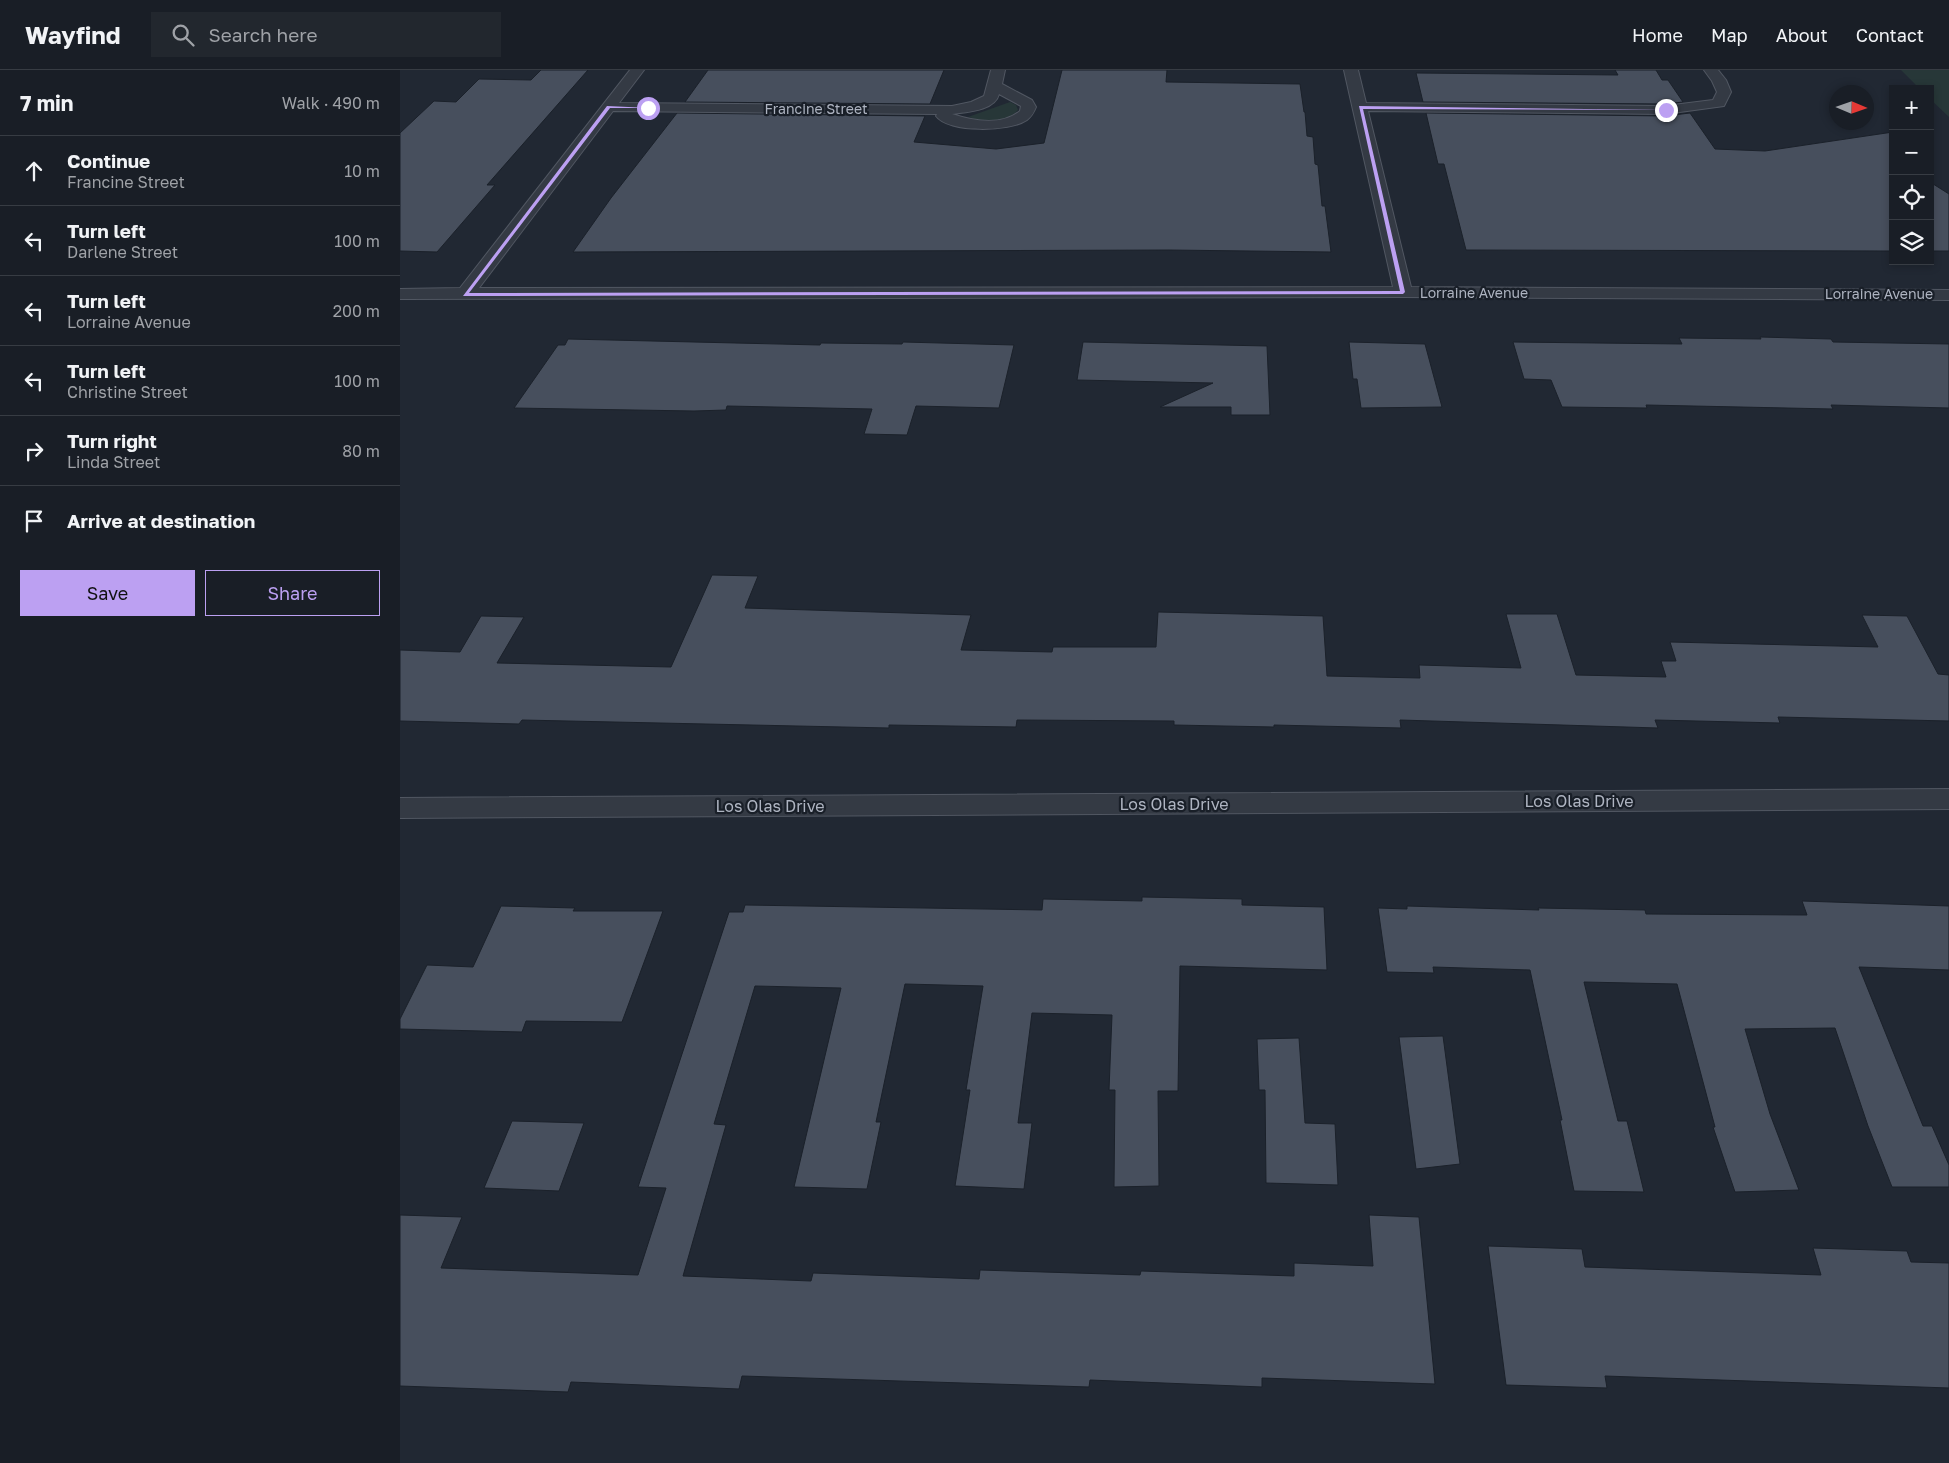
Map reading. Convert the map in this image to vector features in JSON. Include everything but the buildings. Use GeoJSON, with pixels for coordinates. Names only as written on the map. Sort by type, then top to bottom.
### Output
{"type":"FeatureCollection","features":[{"type":"Feature","properties":{"kind":"street"},"geometry":{"type":"LineString","coordinates":[[465,294],[637,70]]}},
{"type":"Feature","properties":{"kind":"street","name":"Francine Street"},"geometry":{"type":"LineString","coordinates":[[609,107],[952,110],[975,106],[991,98],[998,70]]}},
{"type":"Feature","properties":{"kind":"street"},"geometry":{"type":"LineString","coordinates":[[1351,70],[1403,292]]}},
{"type":"Feature","properties":{"kind":"street"},"geometry":{"type":"LineString","coordinates":[[1360,107],[1666,110],[1697,108],[1719,102],[1724,92],[1719,80],[1711,70]]}},
{"type":"Feature","properties":{"kind":"street"},"geometry":{"type":"LineString","coordinates":[[924,110],[979,125],[1002,124],[1026,115],[1029,107],[1027,103],[994,86]]}},
{"type":"Feature","properties":{"kind":"street","name":"Lorraine Avenue"},"geometry":{"type":"LineString","coordinates":[[400,294],[1403,292],[1949,294]]}},
{"type":"Feature","properties":{"kind":"street","name":"Los Olas Drive"},"geometry":{"type":"LineString","coordinates":[[400,808],[1949,799]]}},
{"type":"Feature","properties":{"kind":"shaded area"},"geometry":{"type":"Polygon","coordinates":[[[1901,70],[1949,70],[1949,117],[1934,103],[1934,85],[1916,85],[1901,70]]]}},
{"type":"Feature","properties":{"kind":"shaded area"},"geometry":{"type":"Polygon","coordinates":[[[1010,102],[1016,105],[1018,110],[1007,118],[987,121],[968,117],[1010,102]]]}},
{"type":"Feature","properties":{"kind":"route"},"geometry":{"type":"LineString","coordinates":[[648,108],[609,107],[465,294],[1403,292],[1360,107],[1666,110]]}}]}
